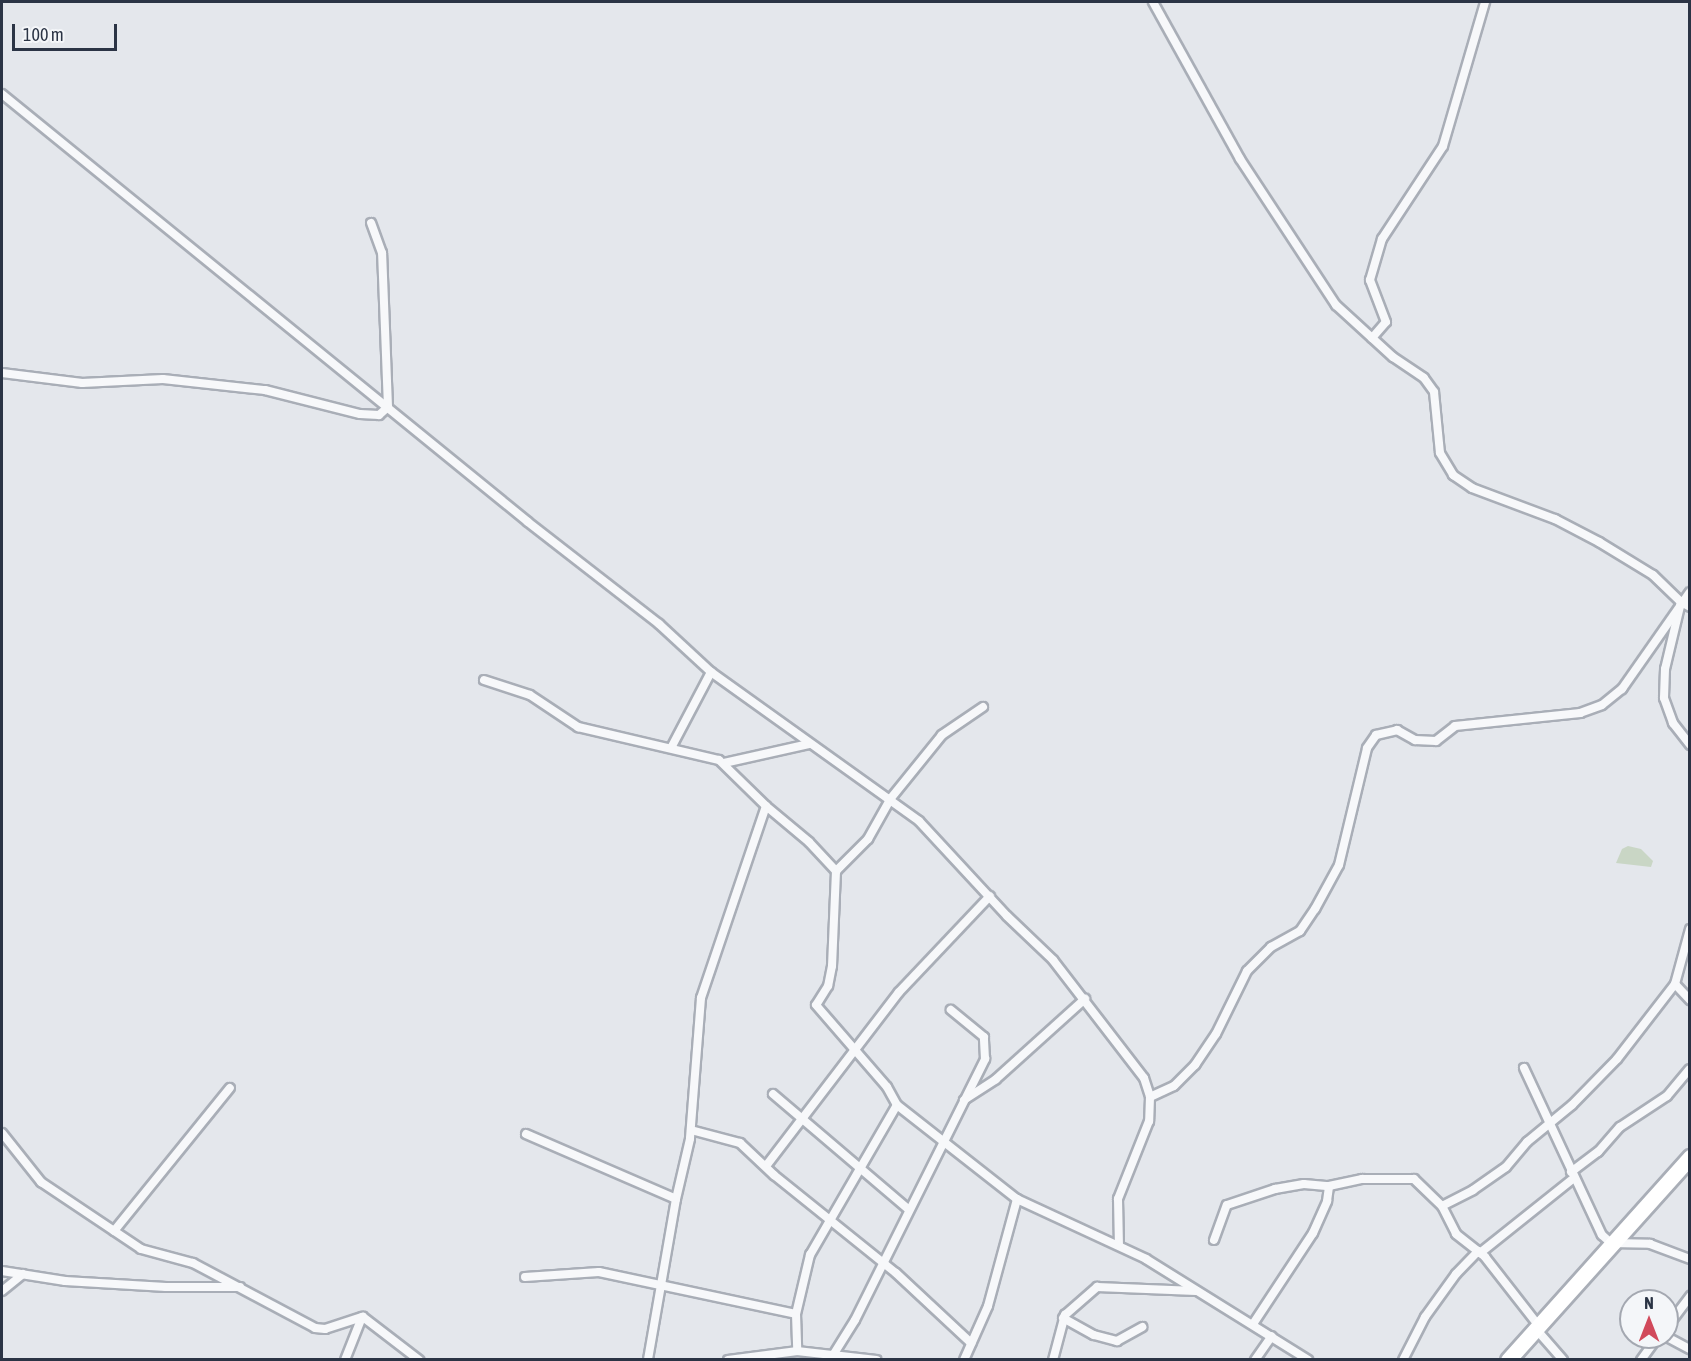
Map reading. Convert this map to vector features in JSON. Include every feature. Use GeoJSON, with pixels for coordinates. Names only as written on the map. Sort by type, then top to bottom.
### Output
{"type":"FeatureCollection","features":[{"type":"Feature","properties":{"kind":"highway"},"geometry":{"type":"LineString","coordinates":[[1508,1359],[1689,1158]]}},
{"type":"Feature","properties":{"kind":"street"},"geometry":{"type":"LineString","coordinates":[[1154,2],[1240,159],[1336,305],[1372,338],[1424,378],[1434,392],[1440,453],[1453,475],[1482,492],[1555,519],[1599,542],[1653,575],[1685,605]]}},
{"type":"Feature","properties":{"kind":"street"},"geometry":{"type":"LineString","coordinates":[[1372,338],[1386,322],[1370,280],[1383,239],[1443,146],[1485,2]]}},
{"type":"Feature","properties":{"kind":"street"},"geometry":{"type":"LineString","coordinates":[[2,94],[659,624],[711,672],[809,744],[891,798],[919,821],[1085,999],[1144,1078],[1150,1097],[1149,1121],[1118,1199],[1119,1245]]}},
{"type":"Feature","properties":{"kind":"street"},"geometry":{"type":"LineString","coordinates":[[371,223],[382,253],[388,407]]}},
{"type":"Feature","properties":{"kind":"street"},"geometry":{"type":"LineString","coordinates":[[2,373],[82,383],[163,379],[265,390],[360,414],[379,414],[388,407]]}},
{"type":"Feature","properties":{"kind":"street"},"geometry":{"type":"LineString","coordinates":[[1689,592],[1665,669],[1664,698],[1673,723],[1689,745]]}},
{"type":"Feature","properties":{"kind":"street"},"geometry":{"type":"LineString","coordinates":[[1150,1097],[1174,1086],[1195,1065],[1216,1035],[1247,971],[1271,947],[1300,931],[1315,909],[1339,865],[1367,748],[1376,735],[1397,730],[1415,740],[1436,741],[1455,726],[1580,713],[1602,705],[1622,689],[1685,605]]}},
{"type":"Feature","properties":{"kind":"street"},"geometry":{"type":"LineString","coordinates":[[671,748],[711,672]]}},
{"type":"Feature","properties":{"kind":"street"},"geometry":{"type":"LineString","coordinates":[[484,680],[530,695],[578,727],[671,748],[724,763],[809,744]]}},
{"type":"Feature","properties":{"kind":"street"},"geometry":{"type":"LineString","coordinates":[[983,707],[946,730],[891,798],[868,839],[836,871],[832,966],[828,986],[816,1005],[887,1087],[897,1105],[941,1142],[1017,1199],[1119,1245],[1200,1291],[1308,1359]]}},
{"type":"Feature","properties":{"kind":"street"},"geometry":{"type":"LineString","coordinates":[[724,763],[836,871]]}},
{"type":"Feature","properties":{"kind":"street"},"geometry":{"type":"LineString","coordinates":[[648,1359],[663,1285],[676,1199],[691,1130],[700,998],[766,806]]}},
{"type":"Feature","properties":{"kind":"street"},"geometry":{"type":"LineString","coordinates":[[766,1166],[800,1118],[899,992],[990,896]]}},
{"type":"Feature","properties":{"kind":"street"},"geometry":{"type":"LineString","coordinates":[[1442,1206],[1473,1190],[1506,1167],[1548,1124],[1572,1106],[1617,1059],[1675,984],[1689,928]]}},
{"type":"Feature","properties":{"kind":"street"},"geometry":{"type":"LineString","coordinates":[[1675,984],[1689,1000]]}},
{"type":"Feature","properties":{"kind":"street"},"geometry":{"type":"LineString","coordinates":[[961,1102],[996,1079],[1085,999]]}},
{"type":"Feature","properties":{"kind":"street"},"geometry":{"type":"LineString","coordinates":[[833,1356],[855,1320],[941,1142],[985,1059],[987,1046],[977,1029],[951,1010]]}},
{"type":"Feature","properties":{"kind":"street"},"geometry":{"type":"LineString","coordinates":[[1524,1068],[1598,1228],[1611,1244],[1620,1245],[1628,1241],[1650,1244],[1689,1258]]}},
{"type":"Feature","properties":{"kind":"street"},"geometry":{"type":"LineString","coordinates":[[1403,1359],[1425,1317],[1456,1274],[1598,1152],[1620,1128],[1667,1096],[1689,1069]]}},
{"type":"Feature","properties":{"kind":"street"},"geometry":{"type":"LineString","coordinates":[[114,1231],[230,1088]]}},
{"type":"Feature","properties":{"kind":"street"},"geometry":{"type":"LineString","coordinates":[[773,1094],[908,1209]]}},
{"type":"Feature","properties":{"kind":"street"},"geometry":{"type":"LineString","coordinates":[[797,1351],[796,1314],[810,1255],[861,1171],[897,1105]]}},
{"type":"Feature","properties":{"kind":"street"},"geometry":{"type":"LineString","coordinates":[[691,1130],[740,1143],[883,1261],[971,1343]]}},
{"type":"Feature","properties":{"kind":"street"},"geometry":{"type":"LineString","coordinates":[[2,1132],[38,1179],[141,1249],[193,1263],[320,1329],[362,1317]]}},
{"type":"Feature","properties":{"kind":"street"},"geometry":{"type":"LineString","coordinates":[[526,1134],[676,1199]]}},
{"type":"Feature","properties":{"kind":"street"},"geometry":{"type":"LineString","coordinates":[[1215,1240],[1227,1205],[1285,1187],[1329,1186],[1346,1180],[1414,1179],[1442,1206],[1456,1234],[1479,1252],[1563,1359]]}},
{"type":"Feature","properties":{"kind":"street"},"geometry":{"type":"LineString","coordinates":[[1253,1324],[1313,1233],[1327,1201],[1329,1186]]}},
{"type":"Feature","properties":{"kind":"street"},"geometry":{"type":"LineString","coordinates":[[964,1359],[988,1306],[1017,1199]]}},
{"type":"Feature","properties":{"kind":"street"},"geometry":{"type":"LineString","coordinates":[[2,1270],[22,1274],[166,1287],[243,1287]]}},
{"type":"Feature","properties":{"kind":"street"},"geometry":{"type":"LineString","coordinates":[[525,1277],[594,1272],[796,1314]]}},
{"type":"Feature","properties":{"kind":"street"},"geometry":{"type":"LineString","coordinates":[[2,1290],[22,1274]]}},
{"type":"Feature","properties":{"kind":"street"},"geometry":{"type":"LineString","coordinates":[[1053,1359],[1063,1318],[1097,1287],[1200,1291]]}},
{"type":"Feature","properties":{"kind":"street"},"geometry":{"type":"LineString","coordinates":[[1679,1310],[1689,1296]]}},
{"type":"Feature","properties":{"kind":"street"},"geometry":{"type":"LineString","coordinates":[[345,1359],[362,1317]]}},
{"type":"Feature","properties":{"kind":"street"},"geometry":{"type":"LineString","coordinates":[[362,1317],[419,1359]]}},
{"type":"Feature","properties":{"kind":"street"},"geometry":{"type":"LineString","coordinates":[[1063,1318],[1094,1335],[1117,1341],[1142,1327]]}},
{"type":"Feature","properties":{"kind":"street"},"geometry":{"type":"LineString","coordinates":[[1255,1359],[1272,1336]]}},
{"type":"Feature","properties":{"kind":"street"},"geometry":{"type":"LineString","coordinates":[[728,1359],[797,1351],[876,1359]]}},
{"type":"Feature","properties":{"kind":"green space"},"geometry":{"type":"Polygon","coordinates":[[[1628,846],[1641,849],[1653,861],[1651,867],[1616,863],[1622,849],[1628,846]]]}}]}
